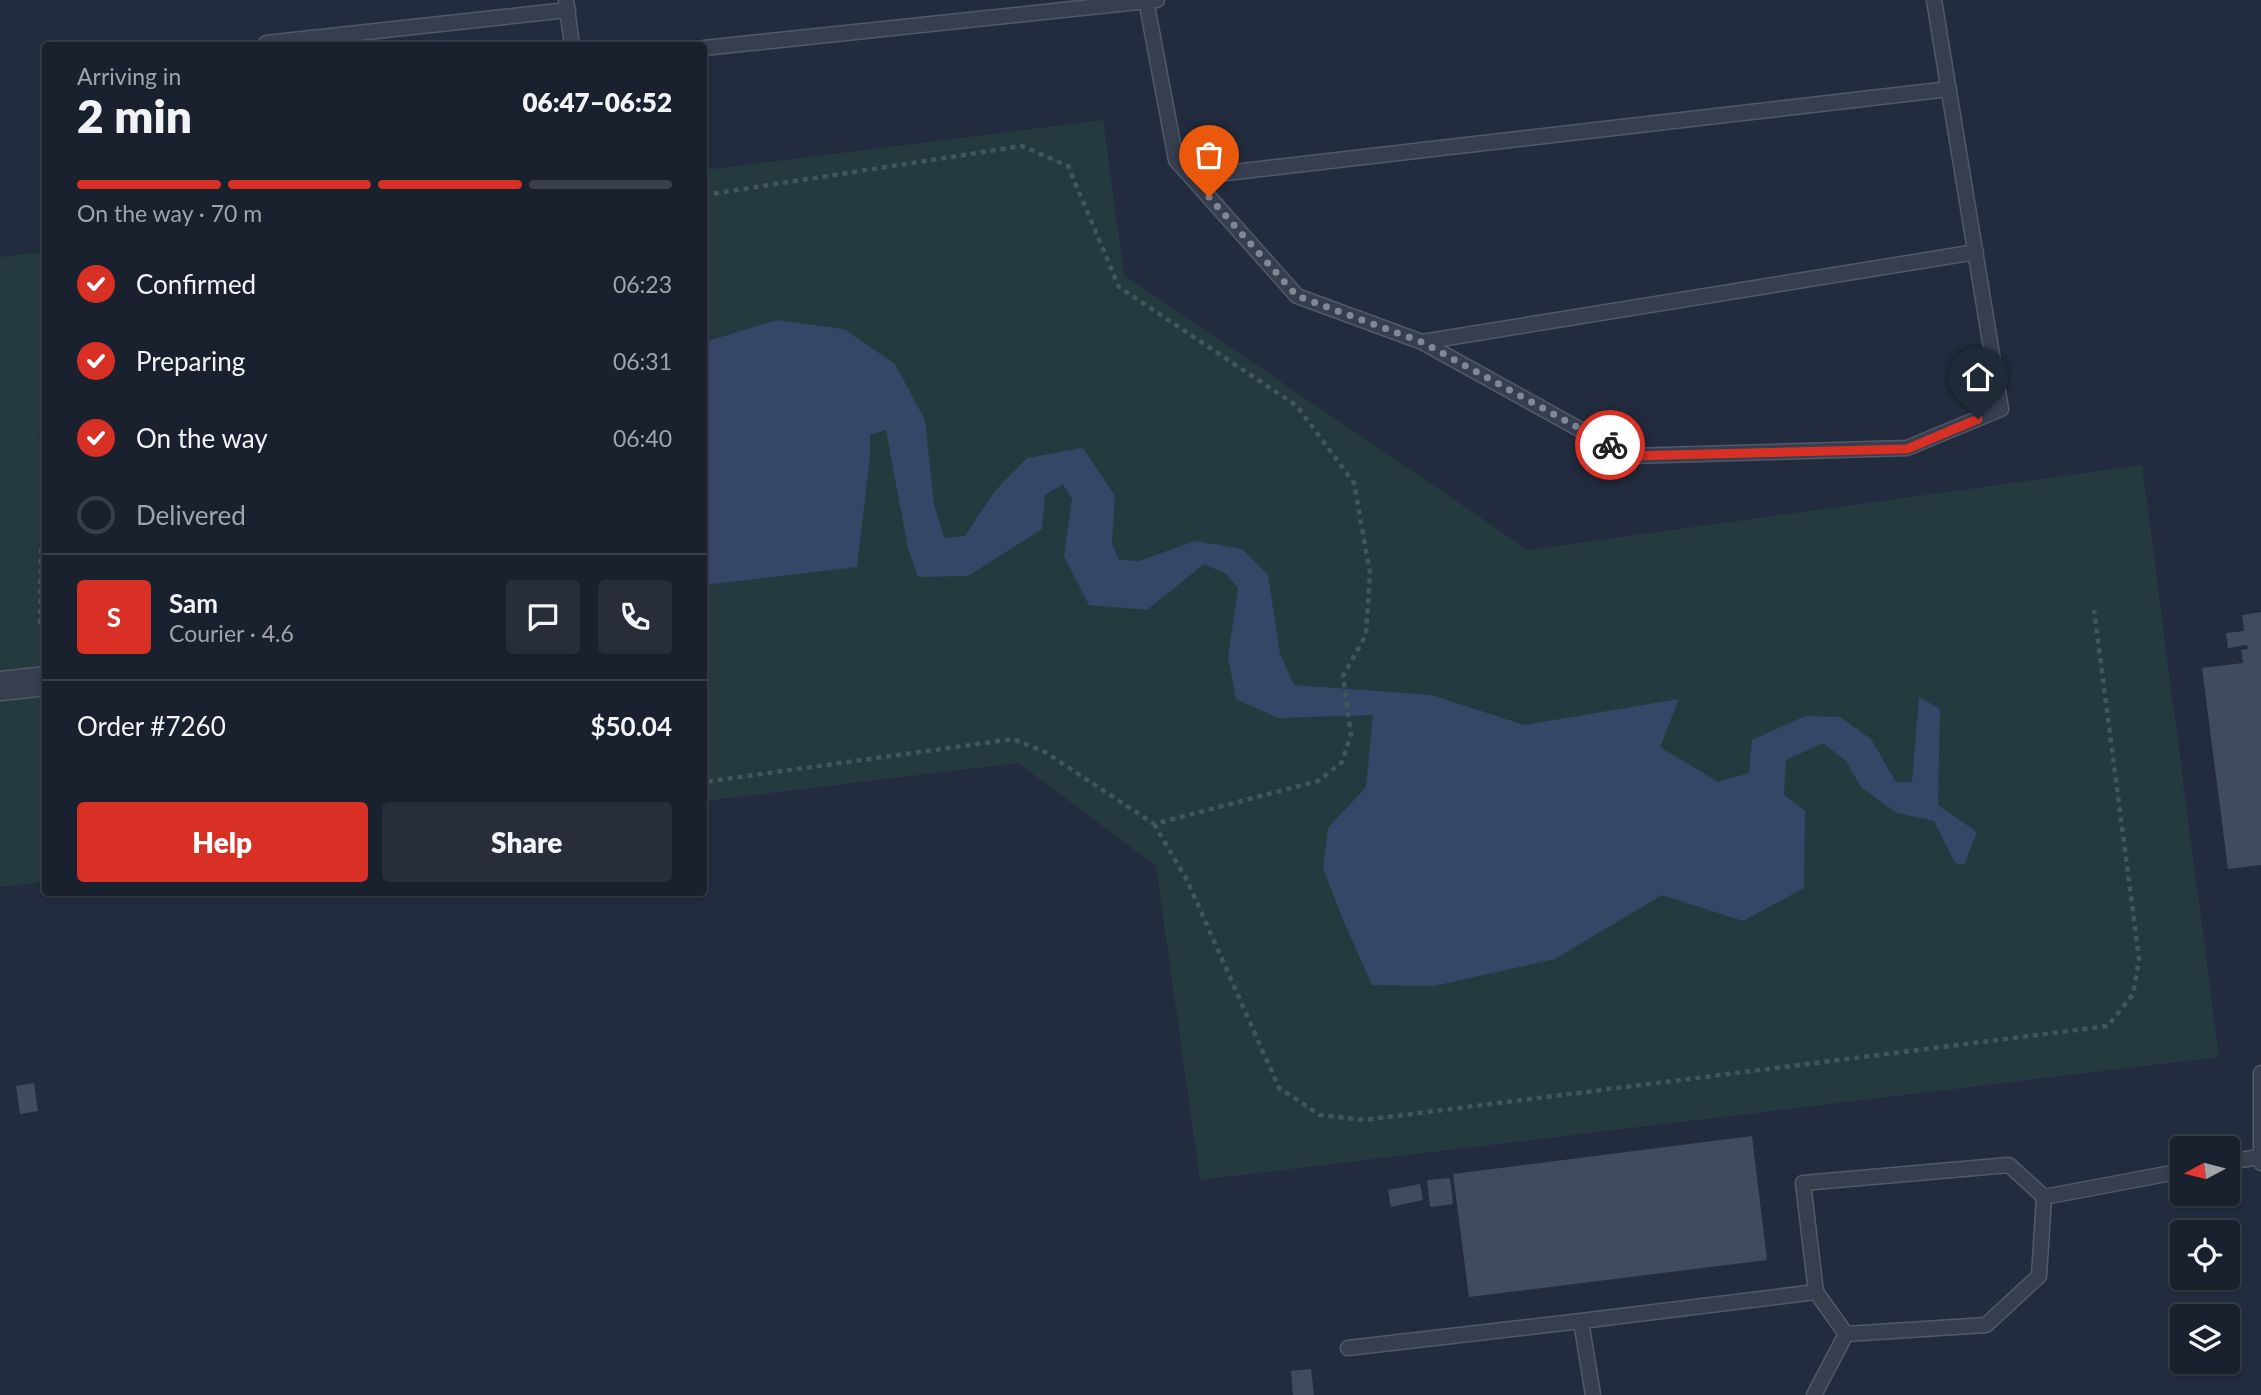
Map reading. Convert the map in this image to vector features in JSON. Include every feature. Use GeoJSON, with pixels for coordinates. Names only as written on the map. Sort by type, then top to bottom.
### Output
{"type":"FeatureCollection","features":[{"type":"Feature","properties":{"kind":"street"},"geometry":{"type":"LineString","coordinates":[[0,686],[42,681]]}},
{"type":"Feature","properties":{"kind":"lane"},"geometry":{"type":"LineString","coordinates":[[707,48],[1150,0],[1176,160],[1297,296],[1422,342],[1628,456],[1907,449],[2001,409],[1934,0]]}},
{"type":"Feature","properties":{"kind":"lane"},"geometry":{"type":"LineString","coordinates":[[274,42],[567,5],[572,42]]}},
{"type":"Feature","properties":{"kind":"lane"},"geometry":{"type":"LineString","coordinates":[[1191,177],[1949,89]]}},
{"type":"Feature","properties":{"kind":"lane"},"geometry":{"type":"LineString","coordinates":[[1422,342],[1976,252]]}},
{"type":"Feature","properties":{"kind":"lane"},"geometry":{"type":"LineString","coordinates":[[2240,1162],[2260,1160],[2261,1073]]}},
{"type":"Feature","properties":{"kind":"lane"},"geometry":{"type":"LineString","coordinates":[[1846,1335],[1816,1292],[1803,1183],[2009,1166],[2043,1197]]}},
{"type":"Feature","properties":{"kind":"lane"},"geometry":{"type":"LineString","coordinates":[[2043,1197],[2170,1173]]}},
{"type":"Feature","properties":{"kind":"lane"},"geometry":{"type":"LineString","coordinates":[[1846,1335],[1986,1325],[2039,1276],[2043,1197]]}},
{"type":"Feature","properties":{"kind":"lane"},"geometry":{"type":"LineString","coordinates":[[1348,1348],[1816,1292]]}},
{"type":"Feature","properties":{"kind":"lane"},"geometry":{"type":"LineString","coordinates":[[1581,1321],[1593,1395]]}},
{"type":"Feature","properties":{"kind":"lane"},"geometry":{"type":"LineString","coordinates":[[1814,1395],[1846,1335]]}},
{"type":"Feature","properties":{"kind":"path"},"geometry":{"type":"LineString","coordinates":[[707,195],[1022,146],[1068,166],[1119,287],[1297,406],[1354,483],[1370,573],[1366,635],[1343,677],[1351,734],[1342,762],[1318,781],[1154,824]]}},
{"type":"Feature","properties":{"kind":"path"},"geometry":{"type":"LineString","coordinates":[[40,624],[42,546]]}},
{"type":"Feature","properties":{"kind":"path"},"geometry":{"type":"LineString","coordinates":[[707,782],[1013,739],[1045,752],[1154,824],[1187,880],[1279,1088],[1320,1115],[1364,1120],[2108,1026],[2133,994],[2139,959],[2094,610]]}},
{"type":"Feature","properties":{"kind":"green space"},"geometry":{"type":"Polygon","coordinates":[[[1103,120],[1124,275],[1528,550],[2142,465],[2219,1057],[1200,1180],[1156,866],[1018,763],[707,801],[707,170],[1103,120]]]}},
{"type":"Feature","properties":{"kind":"green space"},"geometry":{"type":"Polygon","coordinates":[[[42,252],[42,882],[0,887],[0,257],[42,252]]]}},
{"type":"Feature","properties":{"kind":"water"},"geometry":{"type":"Polygon","coordinates":[[[777,320],[844,329],[895,364],[925,420],[934,505],[944,538],[965,536],[995,491],[1027,458],[1083,448],[1115,496],[1112,544],[1119,560],[1139,561],[1195,541],[1242,549],[1268,575],[1280,653],[1294,685],[1432,695],[1524,725],[1679,699],[1660,747],[1718,782],[1749,773],[1752,740],[1805,716],[1840,717],[1871,739],[1896,782],[1912,782],[1919,697],[1940,709],[1938,805],[1977,832],[1964,865],[1955,863],[1934,821],[1897,813],[1861,787],[1846,761],[1823,743],[1786,760],[1784,795],[1805,811],[1804,888],[1743,921],[1662,895],[1555,959],[1434,986],[1372,985],[1323,868],[1328,828],[1366,787],[1373,715],[1278,718],[1236,699],[1228,657],[1238,588],[1226,574],[1204,564],[1147,610],[1089,605],[1064,556],[1072,499],[1063,484],[1045,495],[1042,529],[968,576],[918,577],[908,548],[886,430],[870,435],[870,457],[857,567],[707,585],[707,341],[777,320]]]}},
{"type":"Feature","properties":{"kind":"building"},"geometry":{"type":"Polygon","coordinates":[[[2261,612],[2261,865],[2228,869],[2202,668],[2243,663],[2241,650],[2248,649],[2247,645],[2228,648],[2226,633],[2244,631],[2242,615],[2261,612]]]}},
{"type":"Feature","properties":{"kind":"building"},"geometry":{"type":"Polygon","coordinates":[[[34,1083],[38,1111],[20,1114],[16,1086],[34,1083]]]}},
{"type":"Feature","properties":{"kind":"building"},"geometry":{"type":"Polygon","coordinates":[[[1752,1136],[1767,1260],[1469,1297],[1453,1174],[1752,1136]]]}},
{"type":"Feature","properties":{"kind":"building"},"geometry":{"type":"Polygon","coordinates":[[[1450,1178],[1453,1204],[1430,1207],[1427,1180],[1450,1178]]]}},
{"type":"Feature","properties":{"kind":"building"},"geometry":{"type":"Polygon","coordinates":[[[1420,1184],[1423,1200],[1391,1207],[1388,1190],[1420,1184]]]}},
{"type":"Feature","properties":{"kind":"building"},"geometry":{"type":"Polygon","coordinates":[[[1311,1369],[1314,1395],[1293,1395],[1291,1371],[1311,1369]]]}},
{"type":"Feature","properties":{"kind":"way so far"},"geometry":{"type":"LineString","coordinates":[[1209,197],[1297,296],[1422,342],[1610,445]]}},
{"type":"Feature","properties":{"kind":"route"},"geometry":{"type":"LineString","coordinates":[[1610,445],[1628,456],[1907,449],[1978,419]]}}]}
